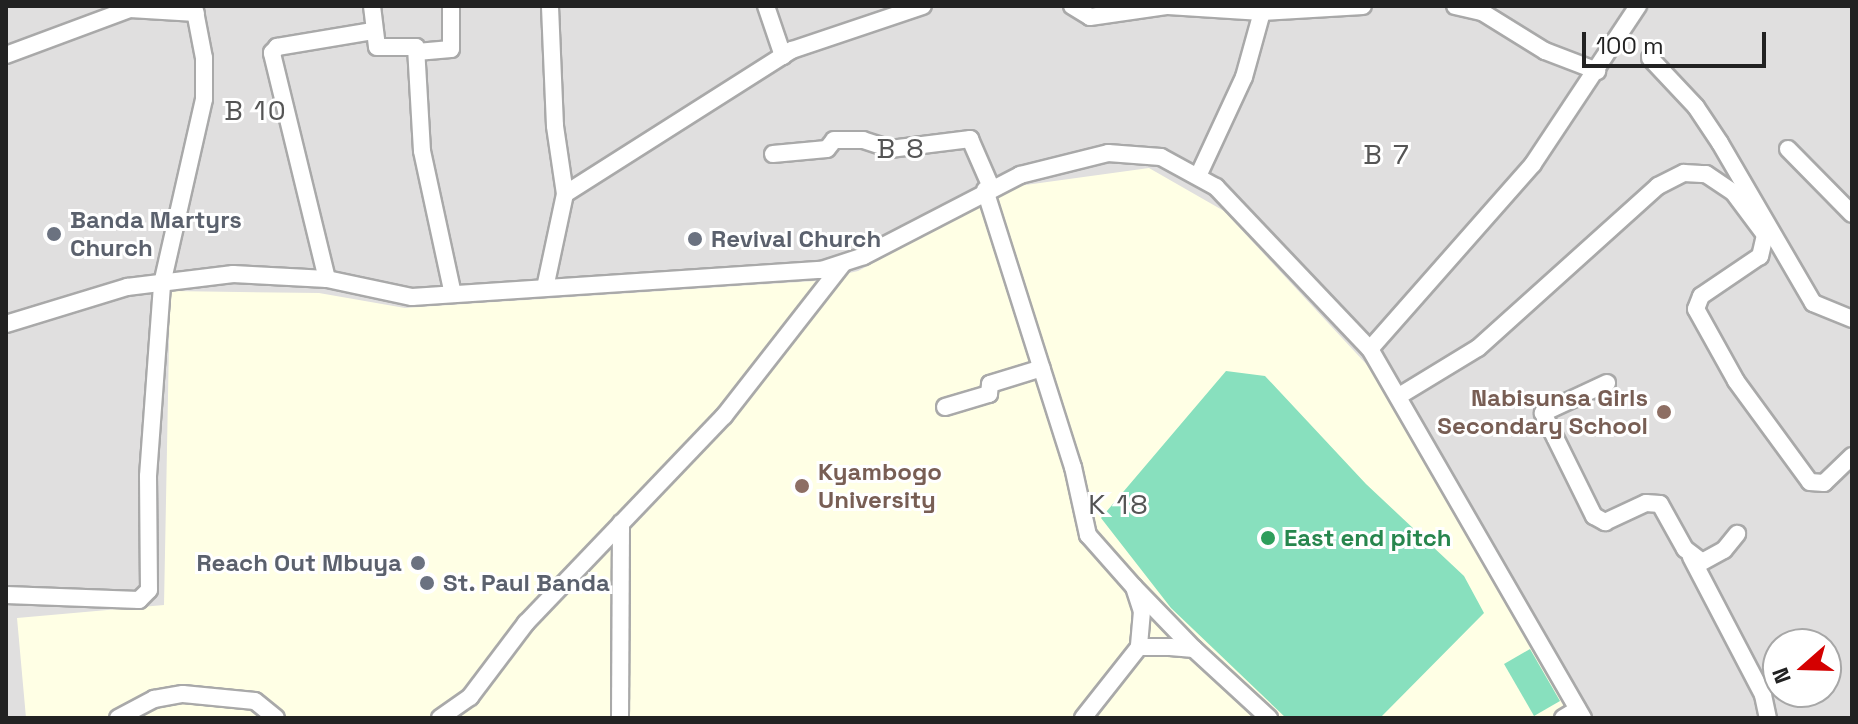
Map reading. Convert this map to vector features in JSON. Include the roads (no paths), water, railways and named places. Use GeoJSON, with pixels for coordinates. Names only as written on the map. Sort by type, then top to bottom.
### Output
{"type":"FeatureCollection","features":[{"type":"Feature","properties":{"kind":"street"},"geometry":{"type":"LineString","coordinates":[[372,6],[377,47],[413,44],[417,52],[422,151],[453,294]]}},
{"type":"Feature","properties":{"kind":"street"},"geometry":{"type":"LineString","coordinates":[[417,52],[451,49],[451,6]]}},
{"type":"Feature","properties":{"kind":"street"},"geometry":{"type":"LineString","coordinates":[[545,288],[565,194],[555,126],[550,6]]}},
{"type":"Feature","properties":{"kind":"street"},"geometry":{"type":"LineString","coordinates":[[766,6],[783,56]]}},
{"type":"Feature","properties":{"kind":"street"},"geometry":{"type":"LineString","coordinates":[[565,194],[783,56],[923,6]]}},
{"type":"Feature","properties":{"kind":"street"},"geometry":{"type":"LineString","coordinates":[[1072,6],[1090,17],[1167,6],[1273,10],[1363,6]]}},
{"type":"Feature","properties":{"kind":"street"},"geometry":{"type":"LineString","coordinates":[[1455,6],[1482,12],[1545,51],[1597,71]]}},
{"type":"Feature","properties":{"kind":"street"},"geometry":{"type":"LineString","coordinates":[[1370,349],[1533,164],[1638,6]]}},
{"type":"Feature","properties":{"kind":"street"},"geometry":{"type":"LineString","coordinates":[[6,55],[130,9],[195,10],[204,58],[204,99],[162,284],[148,476],[147,594],[139,600],[6,595]]}},
{"type":"Feature","properties":{"kind":"street"},"geometry":{"type":"LineString","coordinates":[[1199,174],[1273,10]]}},
{"type":"Feature","properties":{"kind":"street"},"geometry":{"type":"LineString","coordinates":[[327,279],[272,53],[283,46],[373,31]]}},
{"type":"Feature","properties":{"kind":"street"},"geometry":{"type":"LineString","coordinates":[[1650,58],[1696,107],[1720,143],[1813,303],[1852,319]]}},
{"type":"Feature","properties":{"kind":"street"},"geometry":{"type":"LineString","coordinates":[[773,154],[827,149],[834,140],[863,140],[890,149],[970,139],[988,188],[1042,368],[1088,535],[1194,649],[1269,718]]}},
{"type":"Feature","properties":{"kind":"street"},"geometry":{"type":"LineString","coordinates":[[1788,149],[1852,214]]}},
{"type":"Feature","properties":{"kind":"street"},"geometry":{"type":"LineString","coordinates":[[6,324],[91,296],[233,274],[327,279],[412,297],[776,275],[842,265],[988,188],[1060,162],[1121,152],[1161,157],[1199,174],[1252,222],[1370,349],[1580,713],[1563,718]]}},
{"type":"Feature","properties":{"kind":"street"},"geometry":{"type":"LineString","coordinates":[[1399,396],[1478,348],[1658,186],[1684,173],[1706,174],[1733,192],[1765,235],[1760,256],[1701,296],[1696,309],[1736,381],[1810,482],[1824,483],[1852,456]]}},
{"type":"Feature","properties":{"kind":"street"},"geometry":{"type":"LineString","coordinates":[[440,718],[470,697],[526,623],[724,416],[842,265]]}},
{"type":"Feature","properties":{"kind":"street"},"geometry":{"type":"LineString","coordinates":[[945,407],[989,394],[990,384],[1042,368]]}},
{"type":"Feature","properties":{"kind":"street"},"geometry":{"type":"LineString","coordinates":[[1607,383],[1543,413],[1564,458],[1594,516],[1605,522],[1646,503],[1660,504],[1763,695],[1768,718]]}},
{"type":"Feature","properties":{"kind":"street"},"geometry":{"type":"LineString","coordinates":[[620,718],[621,523]]}},
{"type":"Feature","properties":{"kind":"street"},"geometry":{"type":"LineString","coordinates":[[1691,557],[1709,561],[1737,534]]}},
{"type":"Feature","properties":{"kind":"street"},"geometry":{"type":"LineString","coordinates":[[1083,718],[1139,647],[1142,611],[1134,587]]}},
{"type":"Feature","properties":{"kind":"street"},"geometry":{"type":"LineString","coordinates":[[1139,647],[1194,649]]}},
{"type":"Feature","properties":{"kind":"street"},"geometry":{"type":"LineString","coordinates":[[118,718],[154,699],[183,694],[255,701],[276,718]]}},
{"type":"Feature","properties":{"kind":"place","name":"Banda Martyrs Church"},"geometry":{"type":"Point","coordinates":[54,234]}},
{"type":"Feature","properties":{"kind":"place","name":"Revival Church"},"geometry":{"type":"Point","coordinates":[695,239]}},
{"type":"Feature","properties":{"kind":"place","name":"Nabisunsa Girls Secondary School"},"geometry":{"type":"Point","coordinates":[1664,412]}},
{"type":"Feature","properties":{"kind":"place","name":"Kyambogo University"},"geometry":{"type":"Point","coordinates":[802,486]}},
{"type":"Feature","properties":{"kind":"place","name":"East end pitch"},"geometry":{"type":"Point","coordinates":[1268,538]}},
{"type":"Feature","properties":{"kind":"place","name":"Reach Out Mbuya"},"geometry":{"type":"Point","coordinates":[418,563]}},
{"type":"Feature","properties":{"kind":"place","name":"St. Paul Banda"},"geometry":{"type":"Point","coordinates":[427,583]}},
{"type":"Feature","properties":{"kind":"district","name":"B 10"},"geometry":{"type":"Point","coordinates":[256,110]}},
{"type":"Feature","properties":{"kind":"district","name":"B 8"},"geometry":{"type":"Point","coordinates":[901,148]}},
{"type":"Feature","properties":{"kind":"district","name":"B 7"},"geometry":{"type":"Point","coordinates":[1387,154]}},
{"type":"Feature","properties":{"kind":"district","name":"K 18"},"geometry":{"type":"Point","coordinates":[1119,504]}}]}
